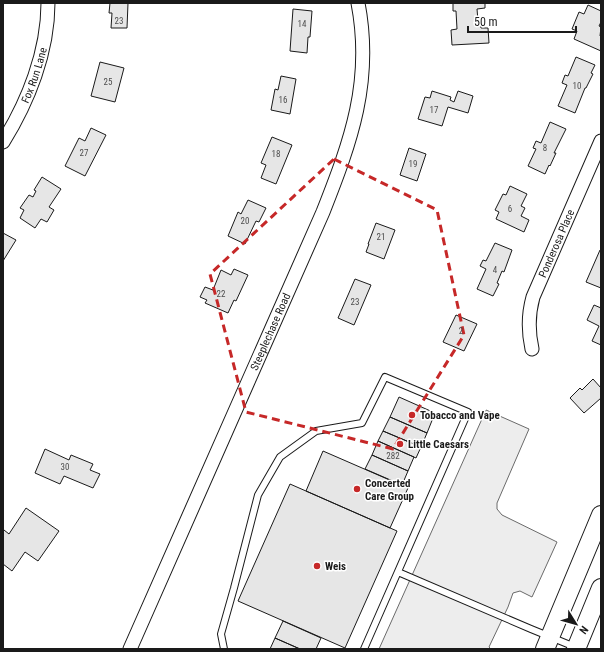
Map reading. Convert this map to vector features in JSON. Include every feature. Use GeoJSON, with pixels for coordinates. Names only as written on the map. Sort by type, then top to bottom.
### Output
{"type":"FeatureCollection","features":[{"type":"Feature","properties":{"kind":"main road"},"geometry":{"type":"LineString","coordinates":[[547,643],[601,515]]}},
{"type":"Feature","properties":{"kind":"main road"},"geometry":{"type":"LineString","coordinates":[[576,648],[601,588]]}},
{"type":"Feature","properties":{"kind":"street","name":"Fox Run Lane"},"geometry":{"type":"LineString","coordinates":[[3,142],[26,99],[37,68],[44,37],[48,3]]}},
{"type":"Feature","properties":{"kind":"street","name":"Steeplechase Road"},"geometry":{"type":"LineString","coordinates":[[130,649],[323,212],[342,163],[359,102],[362,71],[362,41],[358,3]]}},
{"type":"Feature","properties":{"kind":"street","name":"Ponderosa Place"},"geometry":{"type":"LineString","coordinates":[[532,349],[528,326],[533,297],[596,164],[601,141]]}},
{"type":"Feature","properties":{"kind":"lane"},"geometry":{"type":"LineString","coordinates":[[224,649],[221,634],[258,495],[280,457],[316,431],[362,423],[385,378],[468,412],[364,649]]}},
{"type":"Feature","properties":{"kind":"lane"},"geometry":{"type":"LineString","coordinates":[[398,572],[547,643],[576,648]]}},
{"type":"Feature","properties":{"kind":"highlighted area"},"geometry":{"type":"Polygon","coordinates":[[[334,159],[437,210],[464,335],[393,449],[246,412],[210,274],[334,159]]]}},
{"type":"Feature","properties":{"kind":"shaded area"},"geometry":{"type":"Polygon","coordinates":[[[486,410],[529,429],[497,503],[497,509],[502,515],[557,542],[532,597],[520,591],[513,593],[489,647],[491,649],[379,649],[486,410]]]}},
{"type":"Feature","properties":{"kind":"building"},"geometry":{"type":"Polygon","coordinates":[[[110,3],[128,3],[127,28],[111,28],[112,13],[109,13],[110,3]]]}},
{"type":"Feature","properties":{"kind":"building"},"geometry":{"type":"Polygon","coordinates":[[[453,3],[485,3],[485,8],[477,9],[478,21],[480,21],[481,28],[488,28],[489,43],[452,45],[451,30],[457,29],[456,11],[453,11],[453,3]]]}},
{"type":"Feature","properties":{"kind":"building"},"geometry":{"type":"Polygon","coordinates":[[[588,5],[601,11],[601,22],[599,26],[601,27],[601,51],[574,39],[577,31],[572,29],[579,12],[584,14],[588,5]]]}},
{"type":"Feature","properties":{"kind":"building"},"geometry":{"type":"Polygon","coordinates":[[[293,9],[312,11],[307,53],[290,51],[293,9]]]}},
{"type":"Feature","properties":{"kind":"building"},"geometry":{"type":"Polygon","coordinates":[[[576,57],[595,65],[591,73],[593,74],[585,88],[575,113],[558,106],[567,85],[562,83],[565,75],[568,76],[576,57]]]}},
{"type":"Feature","properties":{"kind":"building"},"geometry":{"type":"Polygon","coordinates":[[[100,62],[124,68],[115,102],[91,96],[100,62]]]}},
{"type":"Feature","properties":{"kind":"building"},"geometry":{"type":"Polygon","coordinates":[[[281,76],[296,79],[290,114],[271,110],[275,89],[278,90],[281,76]]]}},
{"type":"Feature","properties":{"kind":"building"},"geometry":{"type":"Polygon","coordinates":[[[432,91],[451,97],[450,100],[454,102],[458,91],[473,96],[468,113],[448,107],[442,126],[418,119],[425,97],[430,98],[432,91]]]}},
{"type":"Feature","properties":{"kind":"building"},"geometry":{"type":"Polygon","coordinates":[[[550,122],[566,129],[545,174],[528,166],[536,149],[533,148],[536,141],[541,143],[550,122]]]}},
{"type":"Feature","properties":{"kind":"building"},"geometry":{"type":"Polygon","coordinates":[[[91,128],[106,135],[85,176],[65,166],[79,138],[85,141],[91,128]]]}},
{"type":"Feature","properties":{"kind":"building"},"geometry":{"type":"Polygon","coordinates":[[[272,137],[292,145],[276,184],[261,178],[266,165],[261,163],[272,137]]]}},
{"type":"Feature","properties":{"kind":"building"},"geometry":{"type":"Polygon","coordinates":[[[409,148],[426,154],[417,181],[400,175],[409,148]]]}},
{"type":"Feature","properties":{"kind":"building"},"geometry":{"type":"Polygon","coordinates":[[[42,177],[61,189],[49,207],[54,210],[47,222],[41,219],[35,228],[20,218],[24,210],[20,208],[29,195],[33,197],[36,191],[34,190],[42,177]]]}},
{"type":"Feature","properties":{"kind":"building"},"geometry":{"type":"Polygon","coordinates":[[[510,186],[527,194],[521,206],[525,208],[521,216],[529,220],[524,232],[496,219],[499,212],[495,210],[503,194],[506,195],[510,186]]]}},
{"type":"Feature","properties":{"kind":"building"},"geometry":{"type":"Polygon","coordinates":[[[248,200],[266,208],[259,222],[256,221],[245,244],[228,236],[238,212],[241,214],[248,200]]]}},
{"type":"Feature","properties":{"kind":"building"},"geometry":{"type":"Polygon","coordinates":[[[376,223],[395,230],[384,259],[366,252],[376,223]]]}},
{"type":"Feature","properties":{"kind":"building"},"geometry":{"type":"Polygon","coordinates":[[[3,233],[16,240],[3,261],[3,233]]]}},
{"type":"Feature","properties":{"kind":"building"},"geometry":{"type":"Polygon","coordinates":[[[495,243],[512,250],[504,272],[502,271],[497,283],[499,284],[493,296],[477,289],[486,269],[480,266],[483,260],[486,261],[495,243]]]}},
{"type":"Feature","properties":{"kind":"building"},"geometry":{"type":"Polygon","coordinates":[[[601,250],[601,288],[586,282],[601,250]]]}},
{"type":"Feature","properties":{"kind":"building"},"geometry":{"type":"Polygon","coordinates":[[[234,269],[248,275],[236,301],[234,300],[228,313],[205,303],[207,300],[200,297],[205,287],[213,290],[221,270],[231,275],[234,269]]]}},
{"type":"Feature","properties":{"kind":"building"},"geometry":{"type":"Polygon","coordinates":[[[355,279],[371,285],[354,325],[338,318],[355,279]]]}},
{"type":"Feature","properties":{"kind":"building"},"geometry":{"type":"Polygon","coordinates":[[[594,305],[601,308],[601,345],[592,341],[599,326],[587,320],[594,305]]]}},
{"type":"Feature","properties":{"kind":"building"},"geometry":{"type":"Polygon","coordinates":[[[456,315],[477,324],[464,351],[443,342],[456,315]]]}},
{"type":"Feature","properties":{"kind":"building"},"geometry":{"type":"Polygon","coordinates":[[[593,379],[601,388],[601,398],[584,413],[570,398],[580,388],[582,390],[593,379]]]}},
{"type":"Feature","properties":{"kind":"building","name":"Tobacco and Vape"},"geometry":{"type":"Polygon","coordinates":[[[399,397],[435,413],[427,433],[390,417],[399,397]]]}},
{"type":"Feature","properties":{"kind":"building"},"geometry":{"type":"Polygon","coordinates":[[[390,417],[427,433],[421,447],[383,431],[390,417]]]}},
{"type":"Feature","properties":{"kind":"building","name":"Little Caesars"},"geometry":{"type":"Polygon","coordinates":[[[383,431],[421,447],[416,458],[378,441],[383,431]]]}},
{"type":"Feature","properties":{"kind":"building"},"geometry":{"type":"Polygon","coordinates":[[[378,441],[414,457],[408,471],[372,455],[378,441]]]}},
{"type":"Feature","properties":{"kind":"building"},"geometry":{"type":"Polygon","coordinates":[[[45,449],[69,460],[71,455],[93,464],[90,470],[100,474],[93,488],[64,476],[60,484],[35,473],[45,449]]]}},
{"type":"Feature","properties":{"kind":"building","name":"Concerted Care Group"},"geometry":{"type":"Polygon","coordinates":[[[323,451],[408,488],[390,528],[306,491],[323,451]]]}},
{"type":"Feature","properties":{"kind":"building"},"geometry":{"type":"Polygon","coordinates":[[[372,455],[408,471],[402,485],[365,469],[372,455]]]}},
{"type":"Feature","properties":{"kind":"building","name":"Weis"},"geometry":{"type":"Polygon","coordinates":[[[290,484],[397,531],[345,648],[238,601],[290,484]]]}},
{"type":"Feature","properties":{"kind":"building"},"geometry":{"type":"Polygon","coordinates":[[[26,508],[59,531],[38,561],[25,552],[12,571],[3,564],[3,531],[4,530],[9,534],[26,508]]]}},
{"type":"Feature","properties":{"kind":"building"},"geometry":{"type":"Polygon","coordinates":[[[283,621],[321,638],[316,649],[300,649],[275,638],[283,621]]]}},
{"type":"Feature","properties":{"kind":"building"},"geometry":{"type":"Polygon","coordinates":[[[275,638],[300,649],[270,649],[275,638]]]}},
{"type":"Feature","properties":{"kind":"place","name":"Tobacco and Vape"},"geometry":{"type":"Point","coordinates":[412,415]}},
{"type":"Feature","properties":{"kind":"place","name":"Little Caesars"},"geometry":{"type":"Point","coordinates":[400,444]}},
{"type":"Feature","properties":{"kind":"place","name":"Concerted Care Group"},"geometry":{"type":"Point","coordinates":[357,489]}},
{"type":"Feature","properties":{"kind":"place","name":"Weis"},"geometry":{"type":"Point","coordinates":[317,566]}}]}
